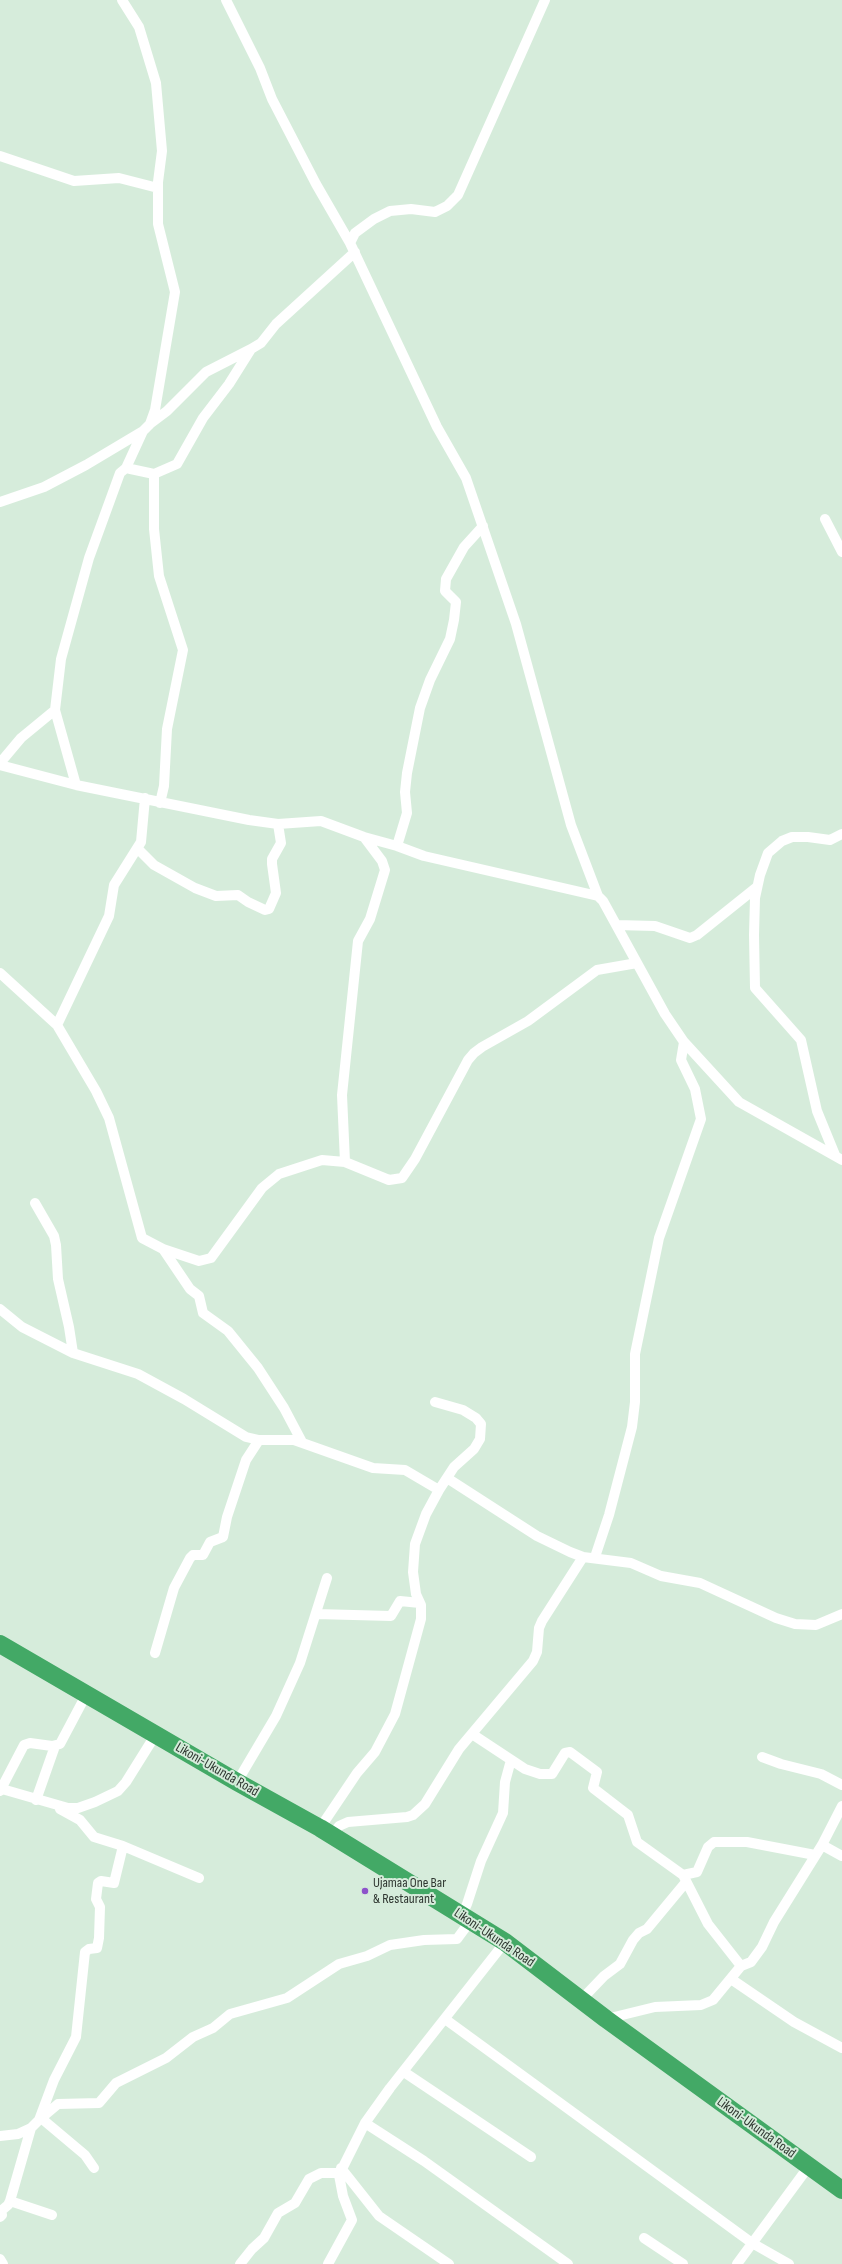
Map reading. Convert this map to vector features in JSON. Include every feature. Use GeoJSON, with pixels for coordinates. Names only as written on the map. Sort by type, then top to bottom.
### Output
{"type":"FeatureCollection","features":[{"type":"Feature","properties":{"kind":"highway","name":"Likoni-Ukunda Road"},"geometry":{"type":"LineString","coordinates":[[0,1644],[86,1696],[156,1734],[326,1832],[504,1942],[582,1999],[606,2020],[842,2190]]}},
{"type":"Feature","properties":{"kind":"street"},"geometry":{"type":"LineString","coordinates":[[76,785],[55,710],[61,659],[89,558],[120,472],[126,468],[155,410],[175,297],[173,281],[160,240],[158,224],[158,188],[162,151],[156,83],[139,27],[122,0]]}},
{"type":"Feature","properties":{"kind":"street"},"geometry":{"type":"LineString","coordinates":[[226,0],[260,68],[272,98],[316,184],[352,248],[437,427],[466,478],[516,624],[571,825],[598,896],[616,925],[665,1014],[684,1042],[739,1102],[839,1158]]}},
{"type":"Feature","properties":{"kind":"street"},"geometry":{"type":"LineString","coordinates":[[0,502],[44,487],[86,465],[146,427],[167,411],[206,372],[261,343],[276,324],[352,248],[355,233],[374,219],[390,211],[411,209],[435,212],[447,206],[458,195],[545,0]]}},
{"type":"Feature","properties":{"kind":"street"},"geometry":{"type":"LineString","coordinates":[[0,156],[74,181],[119,178],[158,188]]}},
{"type":"Feature","properties":{"kind":"street"},"geometry":{"type":"LineString","coordinates":[[126,468],[154,474],[176,464],[181,459],[204,418],[229,384],[251,349]]}},
{"type":"Feature","properties":{"kind":"street"},"geometry":{"type":"LineString","coordinates":[[154,474],[154,529],[159,576],[183,650],[181,668],[174,686],[167,729],[164,786],[160,803]]}},
{"type":"Feature","properties":{"kind":"street"},"geometry":{"type":"LineString","coordinates":[[826,519],[842,552]]}},
{"type":"Feature","properties":{"kind":"street"},"geometry":{"type":"LineString","coordinates":[[398,846],[407,813],[405,792],[407,773],[420,708],[430,680],[450,639],[454,620],[456,602],[445,591],[446,579],[464,546],[483,526]]}},
{"type":"Feature","properties":{"kind":"street"},"geometry":{"type":"LineString","coordinates":[[55,710],[22,738],[0,764],[76,785],[248,820],[278,824],[321,821],[364,837],[398,846],[424,856],[598,896]]}},
{"type":"Feature","properties":{"kind":"street"},"geometry":{"type":"LineString","coordinates":[[57,1025],[109,916],[114,885],[130,858],[138,849],[142,835],[145,798]]}},
{"type":"Feature","properties":{"kind":"street"},"geometry":{"type":"LineString","coordinates":[[138,849],[154,865],[194,888],[216,896],[238,895],[248,902],[265,910],[269,910],[276,893],[272,859],[281,843],[278,824]]}},
{"type":"Feature","properties":{"kind":"street"},"geometry":{"type":"LineString","coordinates":[[839,1158],[817,1111],[801,1040],[755,988],[755,898],[768,853],[782,841],[800,836],[830,840],[842,834]]}},
{"type":"Feature","properties":{"kind":"street"},"geometry":{"type":"LineString","coordinates":[[345,1162],[342,1095],[358,941],[370,919],[385,870],[382,861],[364,837]]}},
{"type":"Feature","properties":{"kind":"street"},"geometry":{"type":"LineString","coordinates":[[616,925],[654,926],[690,938],[696,935],[757,887]]}},
{"type":"Feature","properties":{"kind":"street"},"geometry":{"type":"LineString","coordinates":[[0,973],[57,1025],[96,1090],[109,1118],[142,1238],[163,1249],[199,1261],[209,1260],[262,1188],[273,1177],[322,1160],[345,1162],[389,1180],[402,1178],[415,1159],[468,1060],[474,1053],[528,1021],[597,970],[637,963]]}},
{"type":"Feature","properties":{"kind":"street"},"geometry":{"type":"LineString","coordinates":[[595,1557],[632,1427],[635,1402],[635,1354],[659,1238],[701,1119],[695,1088],[681,1060],[684,1042]]}},
{"type":"Feature","properties":{"kind":"street"},"geometry":{"type":"LineString","coordinates":[[35,1203],[54,1236],[58,1279],[70,1327],[73,1353]]}},
{"type":"Feature","properties":{"kind":"street"},"geometry":{"type":"LineString","coordinates":[[163,1249],[190,1288],[198,1296],[203,1313],[228,1331],[258,1368],[284,1408],[302,1442]]}},
{"type":"Feature","properties":{"kind":"street"},"geometry":{"type":"LineString","coordinates":[[0,1309],[22,1327],[73,1353],[138,1374],[184,1399],[246,1437],[259,1440],[294,1440],[380,1470],[405,1470],[439,1490]]}},
{"type":"Feature","properties":{"kind":"street"},"geometry":{"type":"LineString","coordinates":[[326,1832],[357,1773],[375,1752],[394,1716],[421,1619],[420,1603],[416,1594],[414,1579],[413,1553],[420,1528],[439,1490],[454,1467],[478,1445],[481,1424],[463,1410],[434,1402]]}},
{"type":"Feature","properties":{"kind":"street"},"geometry":{"type":"LineString","coordinates":[[155,1653],[174,1588],[190,1558],[193,1555],[203,1555],[210,1542],[223,1537],[227,1517],[246,1460],[259,1440]]}},
{"type":"Feature","properties":{"kind":"street"},"geometry":{"type":"LineString","coordinates":[[447,1478],[537,1536],[557,1547],[583,1557],[595,1557],[631,1563],[661,1576],[700,1583],[776,1618],[796,1624],[816,1625],[842,1614]]}},
{"type":"Feature","properties":{"kind":"street"},"geometry":{"type":"LineString","coordinates":[[326,1832],[348,1822],[394,1819],[413,1815],[425,1804],[459,1749],[533,1661],[537,1652],[539,1628],[583,1557]]}},
{"type":"Feature","properties":{"kind":"street"},"geometry":{"type":"LineString","coordinates":[[237,1782],[276,1716],[300,1663],[327,1578]]}},
{"type":"Feature","properties":{"kind":"street"},"geometry":{"type":"LineString","coordinates":[[316,1614],[391,1616],[400,1601],[420,1603]]}},
{"type":"Feature","properties":{"kind":"street"},"geometry":{"type":"LineString","coordinates":[[86,1696],[60,1744],[55,1746],[30,1743],[24,1745],[1,1790],[55,1806],[79,1819],[94,1837],[124,1846],[198,1878]]}},
{"type":"Feature","properties":{"kind":"street"},"geometry":{"type":"LineString","coordinates":[[55,1806],[78,1808],[118,1791],[131,1776],[156,1734]]}},
{"type":"Feature","properties":{"kind":"street"},"geometry":{"type":"LineString","coordinates":[[472,1734],[525,1769],[540,1774],[552,1774],[565,1753],[573,1753],[598,1772],[592,1788],[628,1816],[637,1842],[685,1879],[708,1924],[741,1966]]}},
{"type":"Feature","properties":{"kind":"street"},"geometry":{"type":"LineString","coordinates":[[36,1800],[55,1746]]}},
{"type":"Feature","properties":{"kind":"street"},"geometry":{"type":"LineString","coordinates":[[762,1757],[781,1764],[821,1774],[842,1785]]}},
{"type":"Feature","properties":{"kind":"street"},"geometry":{"type":"LineString","coordinates":[[0,2136],[18,2134],[31,2128],[58,2104],[99,2103],[116,2083],[166,2058],[193,2037],[213,2028],[230,2014],[287,1998],[340,1964],[367,1956],[390,1944],[424,1940],[457,1940],[466,1918],[467,1904],[481,1861],[503,1813],[505,1782],[511,1760]]}},
{"type":"Feature","properties":{"kind":"street"},"geometry":{"type":"LineString","coordinates":[[606,2020],[655,2007],[707,2004],[731,1979],[741,1966],[751,1962],[762,1947],[822,1845],[842,1806]]}},
{"type":"Feature","properties":{"kind":"street"},"geometry":{"type":"LineString","coordinates":[[582,1999],[604,1976],[620,1964],[633,1940],[647,1929],[685,1879],[697,1872],[708,1846],[714,1842],[747,1842],[815,1855]]}},
{"type":"Feature","properties":{"kind":"street"},"geometry":{"type":"LineString","coordinates":[[822,1845],[842,1856]]}},
{"type":"Feature","properties":{"kind":"street"},"geometry":{"type":"LineString","coordinates":[[40,2119],[54,2080],[76,2038],[85,1952],[89,1949],[97,1948],[99,1938],[100,1906],[96,1899],[98,1883],[101,1881],[114,1883],[124,1846]]}},
{"type":"Feature","properties":{"kind":"street"},"geometry":{"type":"LineString","coordinates":[[328,2264],[353,2218],[343,2195],[340,2170],[365,2123],[504,1942]]}},
{"type":"Feature","properties":{"kind":"street"},"geometry":{"type":"LineString","coordinates":[[731,1979],[794,2022],[842,2048]]}},
{"type":"Feature","properties":{"kind":"street"},"geometry":{"type":"LineString","coordinates":[[445,2019],[752,2243],[789,2264]]}},
{"type":"Feature","properties":{"kind":"street"},"geometry":{"type":"LineString","coordinates":[[404,2072],[531,2157]]}},
{"type":"Feature","properties":{"kind":"street"},"geometry":{"type":"LineString","coordinates":[[40,2119],[85,2155],[94,2168]]}},
{"type":"Feature","properties":{"kind":"street"},"geometry":{"type":"LineString","coordinates":[[365,2123],[424,2161],[568,2264]]}},
{"type":"Feature","properties":{"kind":"street"},"geometry":{"type":"LineString","coordinates":[[0,2213],[8,2206],[10,2201],[31,2128]]}},
{"type":"Feature","properties":{"kind":"street"},"geometry":{"type":"LineString","coordinates":[[737,2264],[809,2166]]}},
{"type":"Feature","properties":{"kind":"street"},"geometry":{"type":"LineString","coordinates":[[240,2264],[252,2248],[264,2238],[278,2213],[295,2203],[309,2178],[321,2173],[340,2170]]}},
{"type":"Feature","properties":{"kind":"street"},"geometry":{"type":"LineString","coordinates":[[340,2170],[379,2216],[450,2264]]}},
{"type":"Feature","properties":{"kind":"street"},"geometry":{"type":"LineString","coordinates":[[10,2201],[52,2215]]}},
{"type":"Feature","properties":{"kind":"street"},"geometry":{"type":"LineString","coordinates":[[644,2238],[683,2264]]}},
{"type":"Feature","properties":{"kind":"street"},"geometry":{"type":"LineString","coordinates":[[0,2259],[3,2264]]}},
{"type":"Feature","properties":{"kind":"place","name":"Ujamaa One Bar & Restaurant"},"geometry":{"type":"Point","coordinates":[365,1891]}}]}
